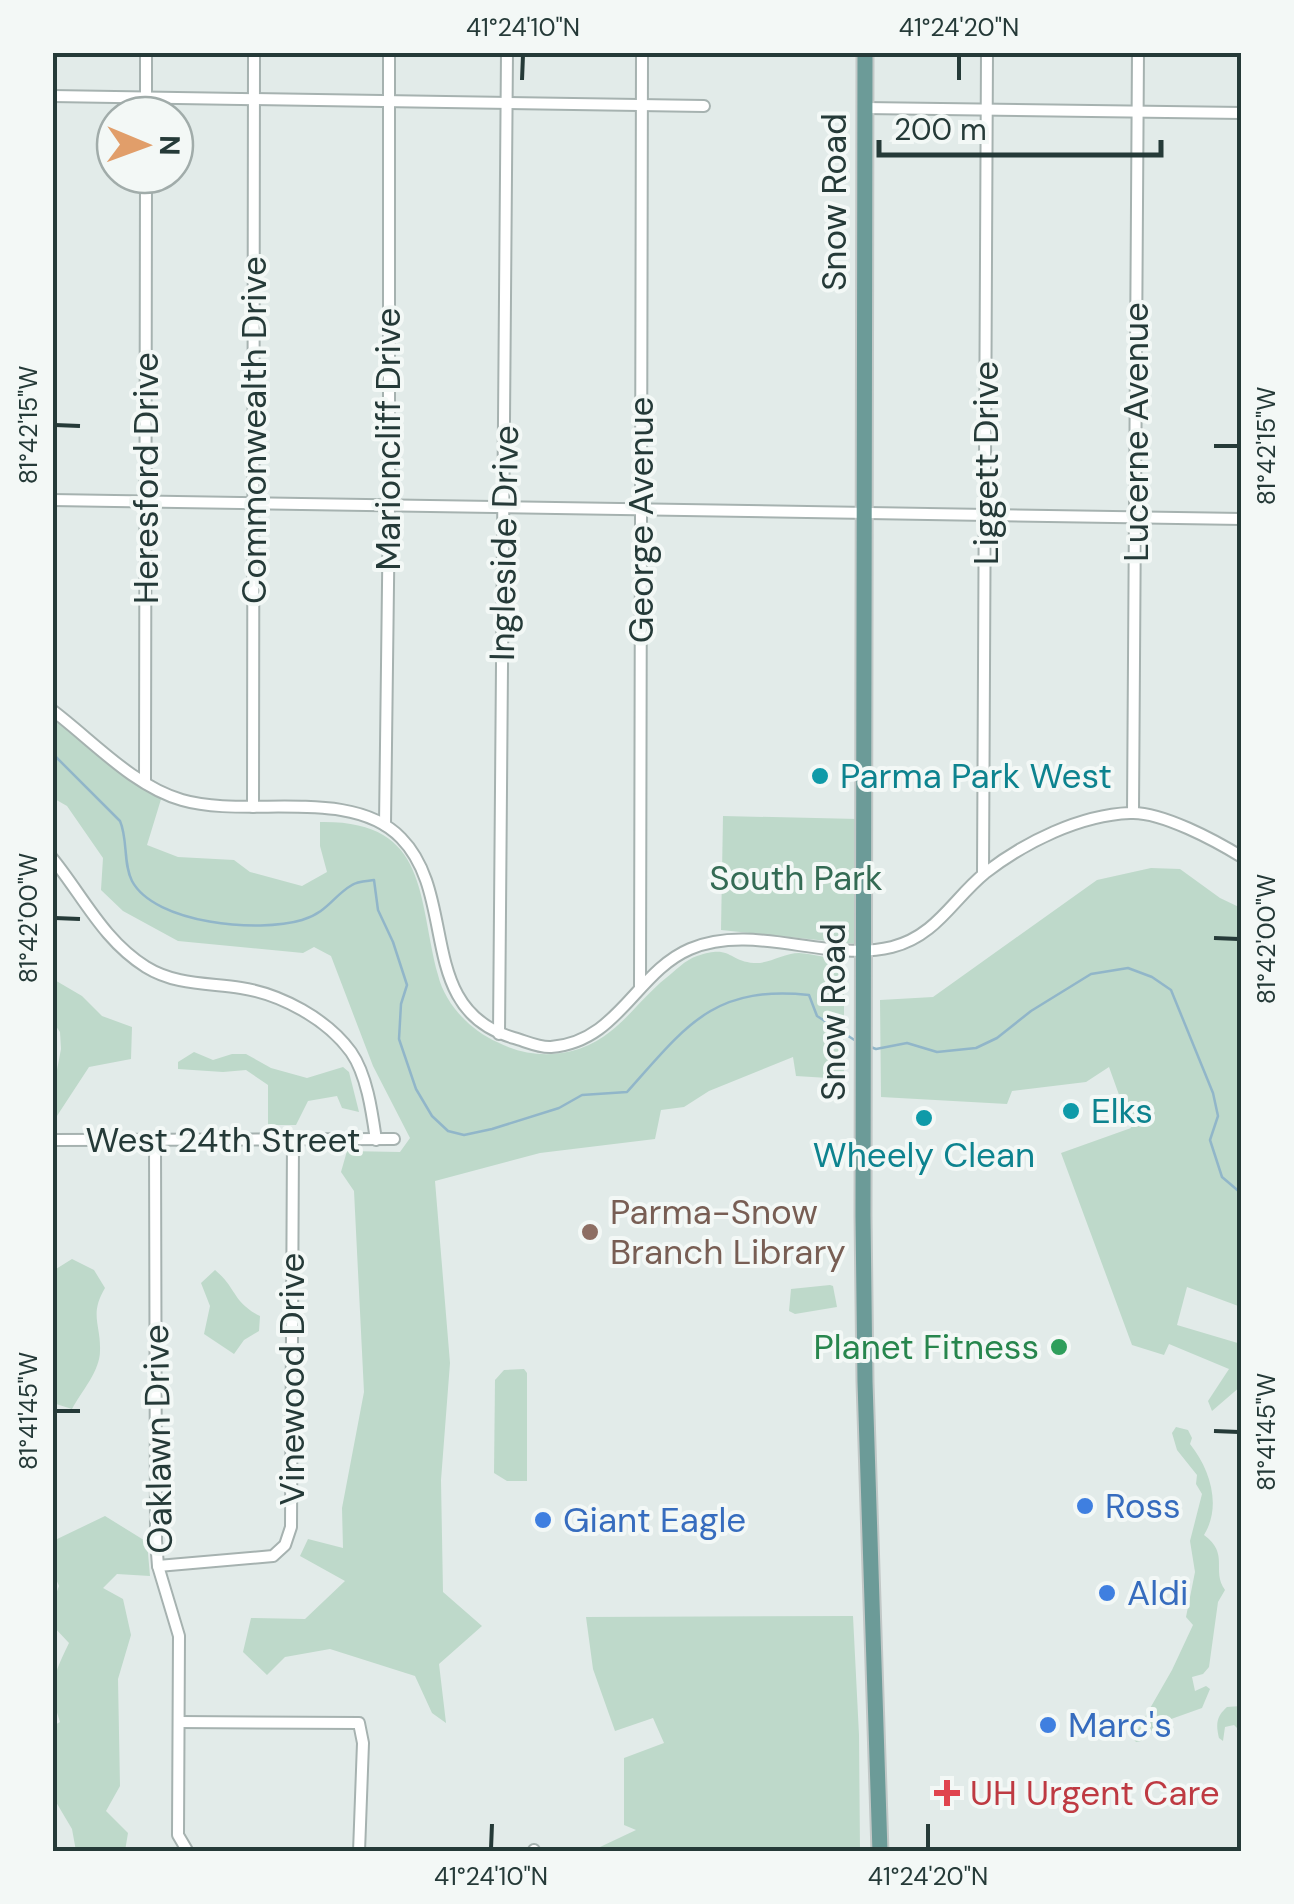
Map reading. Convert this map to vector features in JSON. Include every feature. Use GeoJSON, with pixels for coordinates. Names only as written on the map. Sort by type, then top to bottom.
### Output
{"type":"FeatureCollection","features":[{"type":"Feature","properties":{"kind":"main road","name":"Snow Road"},"geometry":{"type":"LineString","coordinates":[[864,52],[864,1382],[880,1852]]}},
{"type":"Feature","properties":{"kind":"street"},"geometry":{"type":"LineString","coordinates":[[146,52],[146,95]]}},
{"type":"Feature","properties":{"kind":"street","name":"Commonwealth Drive"},"geometry":{"type":"LineString","coordinates":[[253,806],[254,52]]}},
{"type":"Feature","properties":{"kind":"street","name":"Marioncliff Drive"},"geometry":{"type":"LineString","coordinates":[[385,825],[390,52]]}},
{"type":"Feature","properties":{"kind":"street","name":"Ingleside Drive"},"geometry":{"type":"LineString","coordinates":[[499,1034],[507,52]]}},
{"type":"Feature","properties":{"kind":"street","name":"George Avenue"},"geometry":{"type":"LineString","coordinates":[[640,987],[646,509],[642,52]]}},
{"type":"Feature","properties":{"kind":"street","name":"Liggett Drive"},"geometry":{"type":"LineString","coordinates":[[983,874],[987,52]]}},
{"type":"Feature","properties":{"kind":"street","name":"Lucerne Avenue"},"geometry":{"type":"LineString","coordinates":[[1133,812],[1138,52]]}},
{"type":"Feature","properties":{"kind":"street"},"geometry":{"type":"LineString","coordinates":[[52,96],[95,96]]}},
{"type":"Feature","properties":{"kind":"street"},"geometry":{"type":"LineString","coordinates":[[195,97],[704,106]]}},
{"type":"Feature","properties":{"kind":"street"},"geometry":{"type":"LineString","coordinates":[[864,108],[1242,114]]}},
{"type":"Feature","properties":{"kind":"street","name":"Heresford Drive"},"geometry":{"type":"LineString","coordinates":[[145,781],[146,195]]}},
{"type":"Feature","properties":{"kind":"street"},"geometry":{"type":"LineString","coordinates":[[52,500],[1242,519]]}},
{"type":"Feature","properties":{"kind":"street"},"geometry":{"type":"LineString","coordinates":[[52,710],[145,781],[179,800],[217,808],[335,810],[364,815],[385,825],[402,839],[417,862],[431,898],[448,979],[468,1010],[499,1034],[549,1048],[584,1038],[613,1021],[640,987],[688,950],[721,942],[756,941],[864,952],[896,946],[924,934],[954,908],[983,874],[1068,826],[1133,812],[1207,836],[1242,858]]}},
{"type":"Feature","properties":{"kind":"street"},"geometry":{"type":"LineString","coordinates":[[52,858],[103,931],[149,969],[187,983],[244,988],[276,997],[315,1018],[351,1052],[365,1085],[376,1140]]}},
{"type":"Feature","properties":{"kind":"street","name":"West 24th Street"},"geometry":{"type":"LineString","coordinates":[[52,1140],[394,1140]]}},
{"type":"Feature","properties":{"kind":"street","name":"Vinewood Drive"},"geometry":{"type":"LineString","coordinates":[[158,1566],[272,1556],[285,1545],[291,1527],[293,1140]]}},
{"type":"Feature","properties":{"kind":"street","name":"Oaklawn Drive"},"geometry":{"type":"LineString","coordinates":[[155,1141],[158,1566],[179,1636],[178,1835],[188,1852]]}},
{"type":"Feature","properties":{"kind":"street"},"geometry":{"type":"LineString","coordinates":[[179,1722],[359,1723],[362,1744],[358,1852]]}},
{"type":"Feature","properties":{"kind":"green space"},"geometry":{"type":"Polygon","coordinates":[[[52,716],[162,796],[147,845],[178,857],[234,860],[250,872],[302,886],[327,872],[320,846],[320,822],[356,825],[381,834],[400,849],[412,868],[446,996],[477,1031],[511,1048],[556,1054],[584,1047],[611,1031],[684,963],[708,953],[723,952],[754,963],[799,953],[844,961],[844,1079],[796,1076],[793,1057],[709,1091],[684,1107],[661,1110],[655,1139],[540,1153],[435,1181],[450,1363],[441,1480],[443,1592],[482,1626],[439,1664],[446,1723],[432,1713],[415,1676],[330,1649],[285,1657],[267,1675],[243,1652],[251,1618],[305,1619],[345,1581],[300,1556],[308,1539],[343,1548],[342,1508],[364,1392],[354,1191],[341,1172],[347,1151],[400,1152],[410,1138],[373,1066],[331,956],[314,947],[303,953],[178,941],[123,911],[101,890],[103,858],[67,806],[53,798],[52,716]]]}},
{"type":"Feature","properties":{"kind":"green space","name":"South Park"},"geometry":{"type":"Polygon","coordinates":[[[723,816],[858,819],[857,944],[721,930],[723,816]]]}},
{"type":"Feature","properties":{"kind":"green space"},"geometry":{"type":"Polygon","coordinates":[[[1151,868],[1180,869],[1241,908],[1241,1307],[1187,1287],[1177,1325],[1241,1344],[1241,1386],[1212,1411],[1208,1401],[1229,1369],[1169,1344],[1164,1355],[1132,1345],[1061,1153],[1131,1128],[1109,1067],[1086,1082],[1012,1091],[1007,1104],[881,1097],[880,1000],[933,997],[1097,880],[1151,868]]]}},
{"type":"Feature","properties":{"kind":"green space"},"geometry":{"type":"Polygon","coordinates":[[[53,979],[82,996],[102,1016],[132,1027],[131,1059],[89,1067],[53,1122],[53,1091],[61,1049],[60,1032],[53,1022],[53,979]]]}},
{"type":"Feature","properties":{"kind":"green space"},"geometry":{"type":"Polygon","coordinates":[[[194,1052],[213,1060],[246,1054],[271,1068],[307,1078],[343,1067],[349,1072],[359,1112],[342,1108],[337,1096],[308,1101],[296,1125],[268,1125],[268,1085],[246,1070],[178,1069],[178,1062],[194,1052]]]}},
{"type":"Feature","properties":{"kind":"green space"},"geometry":{"type":"Polygon","coordinates":[[[72,1259],[94,1270],[105,1288],[97,1313],[99,1359],[72,1409],[53,1403],[52,1283],[56,1269],[72,1259]]]}},
{"type":"Feature","properties":{"kind":"green space"},"geometry":{"type":"Polygon","coordinates":[[[215,1270],[239,1300],[260,1316],[259,1331],[244,1340],[234,1354],[204,1334],[210,1306],[201,1283],[215,1270]]]}},
{"type":"Feature","properties":{"kind":"green space"},"geometry":{"type":"Polygon","coordinates":[[[830,1285],[837,1307],[795,1314],[789,1311],[791,1289],[830,1285]]]}},
{"type":"Feature","properties":{"kind":"green space"},"geometry":{"type":"Polygon","coordinates":[[[524,1369],[527,1481],[507,1481],[494,1473],[495,1380],[504,1370],[524,1369]]]}},
{"type":"Feature","properties":{"kind":"green space"},"geometry":{"type":"Polygon","coordinates":[[[1176,1427],[1188,1430],[1190,1444],[1208,1476],[1213,1500],[1204,1535],[1216,1549],[1225,1590],[1218,1602],[1209,1667],[1192,1677],[1195,1691],[1206,1686],[1210,1689],[1202,1708],[1160,1723],[1136,1742],[1133,1738],[1193,1625],[1186,1617],[1195,1572],[1190,1541],[1202,1494],[1196,1484],[1197,1475],[1177,1450],[1172,1433],[1176,1427]]]}},
{"type":"Feature","properties":{"kind":"green space"},"geometry":{"type":"Polygon","coordinates":[[[105,1516],[147,1542],[150,1576],[117,1574],[103,1588],[123,1599],[131,1635],[118,1679],[120,1786],[106,1811],[128,1833],[125,1851],[76,1851],[72,1829],[53,1797],[53,1726],[60,1722],[54,1682],[69,1643],[53,1626],[53,1602],[59,1586],[53,1572],[53,1541],[105,1516]]]}},
{"type":"Feature","properties":{"kind":"green space"},"geometry":{"type":"Polygon","coordinates":[[[853,1616],[860,1851],[601,1851],[600,1847],[636,1830],[624,1825],[624,1758],[664,1743],[653,1718],[615,1731],[593,1669],[586,1617],[853,1616]]]}},
{"type":"Feature","properties":{"kind":"green space"},"geometry":{"type":"Polygon","coordinates":[[[1241,1706],[1241,1726],[1225,1727],[1223,1741],[1218,1733],[1219,1718],[1227,1707],[1241,1706]]]}},
{"type":"Feature","properties":{"kind":"waterway"},"geometry":{"type":"LineString","coordinates":[[52,753],[120,821],[132,881],[144,896],[162,907],[209,922],[283,924],[311,917],[345,889],[374,880],[378,910],[407,985],[401,1004],[399,1039],[416,1089],[432,1116],[448,1131],[464,1135],[492,1129],[559,1108],[582,1095],[627,1092],[704,1015],[748,997],[809,995],[817,1016],[856,1041]]}},
{"type":"Feature","properties":{"kind":"waterway"},"geometry":{"type":"LineString","coordinates":[[868,1046],[876,1049],[907,1043],[937,1052],[976,1048],[1091,974],[1128,968],[1152,977],[1171,990],[1213,1093],[1218,1116],[1210,1140],[1222,1177],[1242,1194]]}},
{"type":"Feature","properties":{"kind":"place","name":"Parma Park West"},"geometry":{"type":"Point","coordinates":[820,776]}},
{"type":"Feature","properties":{"kind":"place","name":"Elks"},"geometry":{"type":"Point","coordinates":[1071,1111]}},
{"type":"Feature","properties":{"kind":"place","name":"Wheely Clean"},"geometry":{"type":"Point","coordinates":[924,1118]}},
{"type":"Feature","properties":{"kind":"place","name":"Parma-Snow Branch Library"},"geometry":{"type":"Point","coordinates":[590,1232]}},
{"type":"Feature","properties":{"kind":"place","name":"Planet Fitness"},"geometry":{"type":"Point","coordinates":[1059,1347]}},
{"type":"Feature","properties":{"kind":"place","name":"Ross"},"geometry":{"type":"Point","coordinates":[1085,1506]}},
{"type":"Feature","properties":{"kind":"place","name":"Giant Eagle"},"geometry":{"type":"Point","coordinates":[543,1520]}},
{"type":"Feature","properties":{"kind":"place","name":"Aldi"},"geometry":{"type":"Point","coordinates":[1107,1593]}},
{"type":"Feature","properties":{"kind":"place","name":"Marc's"},"geometry":{"type":"Point","coordinates":[1048,1725]}},
{"type":"Feature","properties":{"kind":"place","name":"UH Urgent Care"},"geometry":{"type":"Point","coordinates":[947,1793]}}]}
